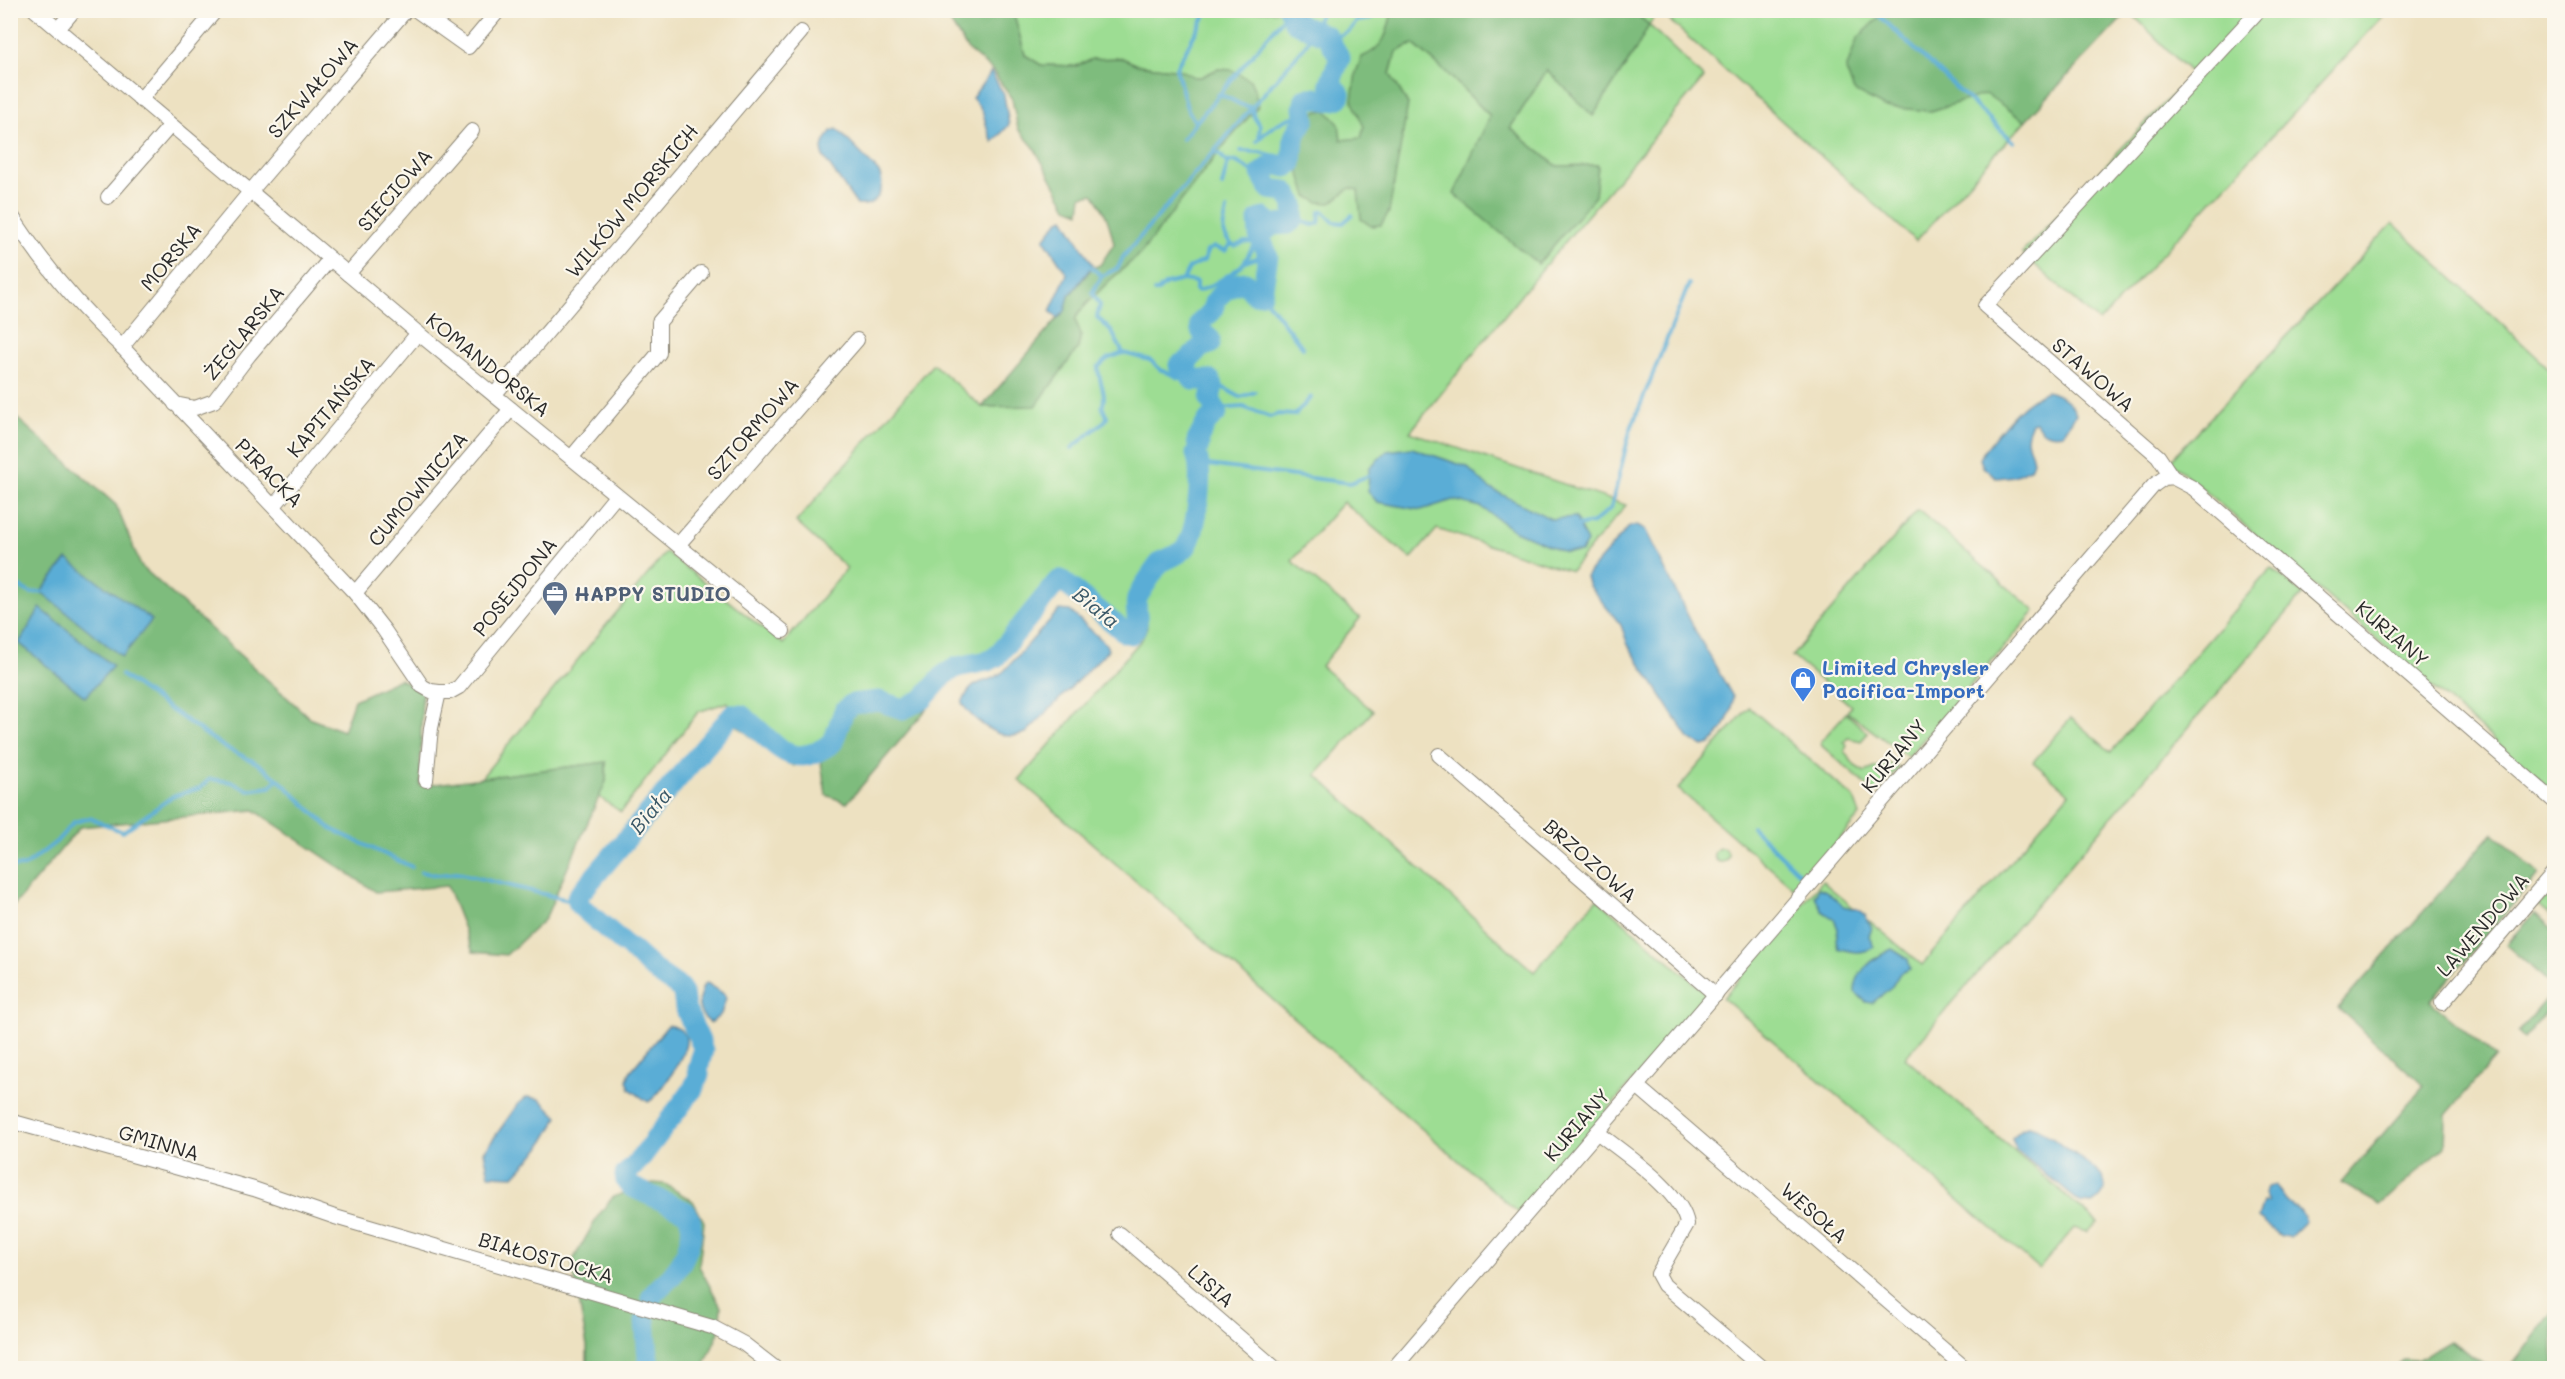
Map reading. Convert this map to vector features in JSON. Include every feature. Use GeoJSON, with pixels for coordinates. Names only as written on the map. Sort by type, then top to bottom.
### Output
{"type":"FeatureCollection","features":[{"type":"Feature","properties":{"kind":"street","name":"KOMANDORSKA"},"geometry":{"type":"LineString","coordinates":[[35,10],[418,333],[783,632]]}},
{"type":"Feature","properties":{"kind":"street"},"geometry":{"type":"LineString","coordinates":[[58,29],[74,10]]}},
{"type":"Feature","properties":{"kind":"street"},"geometry":{"type":"LineString","coordinates":[[140,100],[216,10]]}},
{"type":"Feature","properties":{"kind":"street","name":"SZKWAŁOWA"},"geometry":{"type":"LineString","coordinates":[[250,192],[406,10]]}},
{"type":"Feature","properties":{"kind":"street"},"geometry":{"type":"LineString","coordinates":[[416,10],[468,47],[499,10]]}},
{"type":"Feature","properties":{"kind":"street","name":"STAWOWA"},"geometry":{"type":"LineString","coordinates":[[2172,477],[2158,456],[1985,306],[2259,10]]}},
{"type":"Feature","properties":{"kind":"street","name":"WILKÓW MORSKICH"},"geometry":{"type":"LineString","coordinates":[[494,395],[801,32]]}},
{"type":"Feature","properties":{"kind":"street"},"geometry":{"type":"LineString","coordinates":[[108,197],[171,126]]}},
{"type":"Feature","properties":{"kind":"street","name":"SIECIOWA"},"geometry":{"type":"LineString","coordinates":[[348,274],[472,132]]}},
{"type":"Feature","properties":{"kind":"street","name":"MORSKA"},"geometry":{"type":"LineString","coordinates":[[122,347],[250,192]]}},
{"type":"Feature","properties":{"kind":"street","name":"PIRACKA"},"geometry":{"type":"LineString","coordinates":[[10,213],[33,249],[84,312],[122,347],[355,593],[409,665],[416,679],[430,691],[439,692]]}},
{"type":"Feature","properties":{"kind":"street","name":"ŻEGLARSKA"},"geometry":{"type":"LineString","coordinates":[[176,404],[195,408],[214,401],[249,355],[330,259]]}},
{"type":"Feature","properties":{"kind":"street"},"geometry":{"type":"LineString","coordinates":[[571,458],[659,353],[659,322],[701,273]]}},
{"type":"Feature","properties":{"kind":"street","name":"KAPITAŃSKA"},"geometry":{"type":"LineString","coordinates":[[274,506],[418,333]]}},
{"type":"Feature","properties":{"kind":"street","name":"SZTORMOWA"},"geometry":{"type":"LineString","coordinates":[[678,545],[857,339]]}},
{"type":"Feature","properties":{"kind":"street","name":"CUMOWNICZA"},"geometry":{"type":"LineString","coordinates":[[355,593],[511,409]]}},
{"type":"Feature","properties":{"kind":"street","name":"KURIANY"},"geometry":{"type":"LineString","coordinates":[[1394,1368],[2146,494],[2164,478],[2172,477],[2193,488],[2554,801]]}},
{"type":"Feature","properties":{"kind":"street","name":"POSEJDONA"},"geometry":{"type":"LineString","coordinates":[[439,692],[450,692],[459,687],[616,496]]}},
{"type":"Feature","properties":{"kind":"street"},"geometry":{"type":"LineString","coordinates":[[426,780],[431,728],[439,692]]}},
{"type":"Feature","properties":{"kind":"street","name":"BRZOZOWA"},"geometry":{"type":"LineString","coordinates":[[1439,755],[1716,995]]}},
{"type":"Feature","properties":{"kind":"street","name":"LAWENDOWA"},"geometry":{"type":"LineString","coordinates":[[2442,1003],[2554,872]]}},
{"type":"Feature","properties":{"kind":"street","name":"WESOŁA"},"geometry":{"type":"LineString","coordinates":[[1637,1086],[1965,1368]]}},
{"type":"Feature","properties":{"kind":"street","name":"GMINNA"},"geometry":{"type":"LineString","coordinates":[[10,1121],[297,1203]]}},
{"type":"Feature","properties":{"kind":"street"},"geometry":{"type":"LineString","coordinates":[[1597,1132],[1672,1193],[1686,1215],[1687,1224],[1658,1274],[1664,1285],[1762,1368]]}},
{"type":"Feature","properties":{"kind":"street","name":"BIAŁOSTOCKA"},"geometry":{"type":"LineString","coordinates":[[297,1203],[335,1217],[712,1327],[744,1344],[775,1368]]}},
{"type":"Feature","properties":{"kind":"street","name":"LISIA"},"geometry":{"type":"LineString","coordinates":[[1120,1234],[1275,1368]]}},
{"type":"Feature","properties":{"kind":"green space"},"geometry":{"type":"Polygon","coordinates":[[[1392,10],[1633,11],[1649,25],[1593,116],[1547,70],[1510,128],[1557,166],[1598,165],[1595,196],[1538,264],[1454,194],[1490,116],[1446,72],[1413,44],[1396,52],[1390,74],[1408,104],[1389,212],[1381,225],[1371,226],[1361,219],[1358,190],[1350,188],[1331,203],[1318,202],[1307,196],[1297,160],[1300,136],[1313,112],[1326,110],[1339,124],[1341,140],[1361,138],[1364,127],[1352,100],[1356,72],[1362,57],[1375,49],[1384,39],[1392,10]]]}},
{"type":"Feature","properties":{"kind":"green space"},"geometry":{"type":"Polygon","coordinates":[[[943,11],[1013,11],[1025,55],[1041,65],[1076,66],[1092,59],[1122,58],[1138,65],[1181,70],[1194,77],[1201,77],[1218,69],[1232,70],[1250,80],[1255,91],[1258,106],[1221,149],[1141,253],[1080,311],[1075,320],[1081,334],[1078,348],[1036,406],[982,407],[1061,316],[1069,296],[1092,268],[1100,265],[1114,244],[1104,211],[1093,194],[1082,196],[1080,212],[1067,207],[1033,146],[1018,129],[1012,99],[992,70],[967,49],[943,11]]]}},
{"type":"Feature","properties":{"kind":"green space"},"geometry":{"type":"Polygon","coordinates":[[[1013,11],[1401,11],[1377,56],[1408,104],[1390,74],[1396,52],[1413,44],[1446,72],[1490,116],[1538,264],[1595,196],[1598,165],[1557,166],[1510,128],[1547,70],[1593,115],[1635,51],[1649,25],[1704,78],[1543,268],[1410,432],[1626,505],[1571,571],[1437,529],[1411,559],[1343,502],[1292,561],[1360,618],[1321,666],[1373,711],[1316,775],[1534,972],[1597,899],[1707,994],[1519,1213],[1019,780],[1142,639],[1147,627],[1145,604],[1138,613],[1138,624],[1131,634],[1126,633],[1062,581],[1061,587],[995,664],[955,677],[926,710],[901,718],[874,707],[840,745],[794,766],[780,760],[734,723],[728,702],[698,712],[621,812],[599,797],[606,781],[606,762],[481,778],[666,552],[783,644],[847,568],[796,522],[933,364],[982,407],[1036,405],[1078,348],[1081,334],[1075,320],[1080,311],[1141,253],[1221,149],[1258,106],[1218,69],[1201,77],[1194,77],[1181,70],[1138,65],[1122,58],[1092,59],[1076,66],[1041,65],[1025,55],[1013,11]]]}},
{"type":"Feature","properties":{"kind":"green space"},"geometry":{"type":"Polygon","coordinates":[[[1633,11],[1657,11],[1649,25],[1633,11]]]}},
{"type":"Feature","properties":{"kind":"green space"},"geometry":{"type":"Polygon","coordinates":[[[1659,11],[1894,11],[1882,14],[1931,111],[1986,93],[2025,121],[1916,241],[1659,11]]]}},
{"type":"Feature","properties":{"kind":"green space"},"geometry":{"type":"Polygon","coordinates":[[[1894,11],[2129,11],[2025,121],[1986,94],[1931,111],[1884,107],[1854,91],[1846,70],[1857,39],[1882,14],[1894,11]]]}},
{"type":"Feature","properties":{"kind":"green space"},"geometry":{"type":"Polygon","coordinates":[[[2129,11],[2388,11],[2099,322],[2022,253],[2192,74],[2129,11]]]}},
{"type":"Feature","properties":{"kind":"green space"},"geometry":{"type":"Polygon","coordinates":[[[2393,223],[2554,373],[2554,792],[2170,461],[2393,223]]]}},
{"type":"Feature","properties":{"kind":"green space"},"geometry":{"type":"Polygon","coordinates":[[[11,413],[116,505],[141,566],[311,719],[343,731],[354,700],[400,679],[422,692],[420,786],[606,762],[606,781],[545,919],[506,955],[473,952],[447,886],[376,892],[254,810],[80,827],[11,909],[11,413]]]}},
{"type":"Feature","properties":{"kind":"green space"},"geometry":{"type":"Polygon","coordinates":[[[1918,510],[2035,611],[1908,757],[1847,712],[1851,706],[1792,656],[1918,510]]]}},
{"type":"Feature","properties":{"kind":"green space"},"geometry":{"type":"Polygon","coordinates":[[[2271,568],[2303,594],[1905,1058],[2098,1223],[2086,1232],[2074,1228],[2039,1269],[1723,998],[1822,881],[1922,965],[2069,793],[2033,762],[2071,718],[2111,752],[2271,568]]]}},
{"type":"Feature","properties":{"kind":"green space"},"geometry":{"type":"Polygon","coordinates":[[[874,707],[901,717],[926,710],[847,803],[826,795],[820,756],[840,745],[850,712],[874,707]]]}},
{"type":"Feature","properties":{"kind":"green space"},"geometry":{"type":"Polygon","coordinates":[[[1749,707],[1854,798],[1860,815],[1796,890],[1678,789],[1749,707]]]}},
{"type":"Feature","properties":{"kind":"green space"},"geometry":{"type":"Polygon","coordinates":[[[1846,713],[1868,733],[1861,741],[1848,738],[1844,742],[1847,745],[1845,752],[1855,766],[1865,772],[1887,763],[1899,768],[1878,792],[1875,793],[1822,746],[1821,741],[1846,713]]]}},
{"type":"Feature","properties":{"kind":"green space"},"geometry":{"type":"Polygon","coordinates":[[[2493,833],[2539,874],[2430,1001],[2496,1057],[2446,1115],[2445,1147],[2380,1205],[2341,1183],[2424,1086],[2338,1008],[2493,833]]]}},
{"type":"Feature","properties":{"kind":"green space"},"geometry":{"type":"Polygon","coordinates":[[[1718,848],[1724,848],[1728,855],[1724,862],[1718,862],[1714,858],[1714,852],[1718,848]]]}},
{"type":"Feature","properties":{"kind":"green space"},"geometry":{"type":"Polygon","coordinates":[[[2554,888],[2554,919],[2539,906],[2554,888]]]}},
{"type":"Feature","properties":{"kind":"green space"},"geometry":{"type":"Polygon","coordinates":[[[2535,913],[2554,930],[2554,982],[2552,985],[2506,945],[2535,913]]]}},
{"type":"Feature","properties":{"kind":"green space"},"geometry":{"type":"Polygon","coordinates":[[[2554,990],[2554,1003],[2524,1039],[2518,1033],[2554,990]]]}},
{"type":"Feature","properties":{"kind":"green space"},"geometry":{"type":"Polygon","coordinates":[[[653,1183],[665,1184],[693,1201],[704,1222],[699,1266],[721,1307],[719,1332],[705,1364],[706,1368],[587,1368],[587,1346],[572,1262],[598,1216],[613,1197],[653,1183]]]}},
{"type":"Feature","properties":{"kind":"green space"},"geometry":{"type":"Polygon","coordinates":[[[2554,1310],[2554,1368],[2510,1368],[2552,1313],[2554,1310]]]}},
{"type":"Feature","properties":{"kind":"green space"},"geometry":{"type":"Polygon","coordinates":[[[2450,1341],[2492,1368],[2395,1368],[2403,1359],[2417,1360],[2450,1341]]]}},
{"type":"Feature","properties":{"kind":"water"},"geometry":{"type":"Polygon","coordinates":[[[991,72],[1004,95],[1009,125],[993,142],[984,116],[972,98],[991,72]]]}},
{"type":"Feature","properties":{"kind":"water"},"geometry":{"type":"Polygon","coordinates":[[[837,129],[878,171],[881,177],[879,195],[870,203],[857,205],[823,156],[822,147],[831,131],[837,129]]]}},
{"type":"Feature","properties":{"kind":"water"},"geometry":{"type":"Polygon","coordinates":[[[1064,218],[1093,265],[1069,296],[1065,311],[1058,318],[1050,311],[1067,274],[1044,239],[1058,221],[1064,218]]]}},
{"type":"Feature","properties":{"kind":"water"},"geometry":{"type":"Polygon","coordinates":[[[2047,391],[2064,399],[2076,414],[2063,434],[2047,433],[2036,422],[2032,423],[2027,439],[2033,461],[2030,469],[2014,476],[1997,478],[1983,467],[1980,459],[1984,451],[2020,409],[2047,391]]]}},
{"type":"Feature","properties":{"kind":"water"},"geometry":{"type":"Polygon","coordinates":[[[1412,448],[1467,467],[1489,488],[1551,519],[1575,517],[1587,542],[1581,552],[1564,552],[1513,530],[1481,507],[1453,500],[1421,510],[1377,502],[1368,491],[1369,468],[1387,451],[1412,448]]]}},
{"type":"Feature","properties":{"kind":"water"},"geometry":{"type":"Polygon","coordinates":[[[1637,525],[1645,529],[1697,634],[1733,697],[1732,709],[1723,729],[1711,744],[1703,746],[1689,739],[1628,645],[1621,625],[1589,586],[1586,577],[1590,571],[1629,527],[1637,525]]]}},
{"type":"Feature","properties":{"kind":"water"},"geometry":{"type":"Polygon","coordinates":[[[67,559],[152,620],[122,657],[41,592],[67,559]]]}},
{"type":"Feature","properties":{"kind":"water"},"geometry":{"type":"Polygon","coordinates":[[[40,608],[113,666],[85,697],[19,643],[40,608]]]}},
{"type":"Feature","properties":{"kind":"water"},"geometry":{"type":"Polygon","coordinates":[[[1059,610],[1070,611],[1106,644],[1108,650],[1026,733],[1014,736],[990,730],[977,720],[962,703],[966,694],[971,688],[1004,671],[1059,610]]]}},
{"type":"Feature","properties":{"kind":"water"},"geometry":{"type":"Polygon","coordinates":[[[1819,888],[1843,906],[1857,909],[1865,915],[1872,928],[1869,936],[1874,947],[1861,952],[1838,948],[1836,940],[1838,929],[1834,919],[1822,911],[1815,896],[1819,888]]]}},
{"type":"Feature","properties":{"kind":"water"},"geometry":{"type":"Polygon","coordinates":[[[1892,949],[1908,959],[1910,969],[1900,973],[1891,988],[1872,1003],[1866,1002],[1855,992],[1858,978],[1867,966],[1892,949]]]}},
{"type":"Feature","properties":{"kind":"water"},"geometry":{"type":"Polygon","coordinates":[[[707,983],[724,994],[726,998],[721,1014],[711,1023],[702,1015],[699,1006],[704,984],[707,983]]]}},
{"type":"Feature","properties":{"kind":"water"},"geometry":{"type":"Polygon","coordinates":[[[668,1025],[676,1027],[683,1033],[686,1044],[672,1073],[659,1092],[648,1102],[630,1089],[627,1080],[630,1072],[668,1025]]]}},
{"type":"Feature","properties":{"kind":"water"},"geometry":{"type":"Polygon","coordinates":[[[527,1097],[540,1099],[558,1117],[540,1148],[514,1176],[489,1175],[484,1152],[518,1104],[527,1097]]]}},
{"type":"Feature","properties":{"kind":"water"},"geometry":{"type":"Polygon","coordinates":[[[2029,1126],[2039,1129],[2083,1160],[2102,1177],[2103,1193],[2099,1199],[2092,1204],[2081,1203],[2016,1150],[2012,1138],[2029,1126]]]}},
{"type":"Feature","properties":{"kind":"water"},"geometry":{"type":"Polygon","coordinates":[[[2274,1185],[2286,1200],[2303,1214],[2306,1221],[2290,1237],[2281,1236],[2258,1218],[2263,1202],[2268,1202],[2264,1194],[2267,1187],[2274,1185]]]}},
{"type":"Feature","properties":{"kind":"waterway"},"geometry":{"type":"LineString","coordinates":[[1195,122],[1187,108],[1176,68],[1208,10]]}},
{"type":"Feature","properties":{"kind":"waterway","name":"Biała"},"geometry":{"type":"LineString","coordinates":[[622,942],[579,905],[577,897],[732,715],[741,715],[783,751],[804,756],[818,752],[833,742],[844,711],[852,704],[879,701],[903,709],[923,699],[945,674],[957,667],[988,661],[996,657],[1061,580],[1126,633],[1131,634],[1135,629],[1138,596],[1161,562],[1180,553],[1189,541],[1198,502],[1199,474],[1196,454],[1199,445],[1197,441],[1207,422],[1217,413],[1210,399],[1213,386],[1210,380],[1193,380],[1188,371],[1180,369],[1179,365],[1188,361],[1201,347],[1210,344],[1210,339],[1201,331],[1200,323],[1211,312],[1214,303],[1223,292],[1231,286],[1245,282],[1254,294],[1262,293],[1268,256],[1259,235],[1258,220],[1264,218],[1273,225],[1288,224],[1294,219],[1294,204],[1285,191],[1270,189],[1261,173],[1274,164],[1286,167],[1292,163],[1294,137],[1305,119],[1303,108],[1305,99],[1334,100],[1339,98],[1340,94],[1330,83],[1340,58],[1327,36],[1294,22],[1289,10]]}},
{"type":"Feature","properties":{"kind":"waterway"},"geometry":{"type":"LineString","coordinates":[[1181,370],[1175,376],[1161,370],[1150,360],[1123,353],[1112,332],[1097,317],[1100,305],[1092,293],[1102,276],[1118,268],[1123,257],[1304,47],[1309,40],[1310,30],[1322,10]]}},
{"type":"Feature","properties":{"kind":"waterway"},"geometry":{"type":"LineString","coordinates":[[1330,39],[1349,31],[1357,21],[1371,19],[1377,10]]}},
{"type":"Feature","properties":{"kind":"waterway"},"geometry":{"type":"LineString","coordinates":[[1873,10],[2014,142]]}},
{"type":"Feature","properties":{"kind":"waterway"},"geometry":{"type":"LineString","coordinates":[[1182,139],[1289,11]]}},
{"type":"Feature","properties":{"kind":"waterway"},"geometry":{"type":"LineString","coordinates":[[1218,95],[1252,107]]}},
{"type":"Feature","properties":{"kind":"waterway"},"geometry":{"type":"LineString","coordinates":[[1252,108],[1254,117],[1260,126],[1259,135]]}},
{"type":"Feature","properties":{"kind":"waterway"},"geometry":{"type":"LineString","coordinates":[[1257,141],[1278,123],[1304,114]]}},
{"type":"Feature","properties":{"kind":"waterway"},"geometry":{"type":"LineString","coordinates":[[1241,151],[1292,157]]}},
{"type":"Feature","properties":{"kind":"waterway"},"geometry":{"type":"LineString","coordinates":[[1214,153],[1220,154],[1226,162],[1235,161],[1256,174],[1262,172]]}},
{"type":"Feature","properties":{"kind":"waterway"},"geometry":{"type":"LineString","coordinates":[[1222,186],[1228,162]]}},
{"type":"Feature","properties":{"kind":"waterway"},"geometry":{"type":"LineString","coordinates":[[1227,210],[1224,232],[1231,244]]}},
{"type":"Feature","properties":{"kind":"waterway"},"geometry":{"type":"LineString","coordinates":[[1294,219],[1313,225],[1319,223],[1320,212],[1323,211],[1334,222],[1343,223],[1352,215]]}},
{"type":"Feature","properties":{"kind":"waterway"},"geometry":{"type":"LineString","coordinates":[[1154,291],[1158,291],[1166,284],[1183,280],[1189,268],[1205,260],[1207,251],[1214,247],[1225,251],[1231,244],[1235,246],[1245,242],[1262,243],[1265,238],[1273,236],[1284,224]]}},
{"type":"Feature","properties":{"kind":"waterway"},"geometry":{"type":"LineString","coordinates":[[1183,280],[1196,282],[1196,291],[1205,288],[1241,266],[1253,248],[1259,244]]}},
{"type":"Feature","properties":{"kind":"waterway"},"geometry":{"type":"LineString","coordinates":[[1245,262],[1256,258],[1264,249]]}},
{"type":"Feature","properties":{"kind":"waterway"},"geometry":{"type":"LineString","coordinates":[[1092,268],[1102,276]]}},
{"type":"Feature","properties":{"kind":"waterway"},"geometry":{"type":"LineString","coordinates":[[1576,526],[1593,523],[1611,508],[1630,431],[1689,284]]}},
{"type":"Feature","properties":{"kind":"waterway"},"geometry":{"type":"LineString","coordinates":[[1263,286],[1268,292],[1266,300],[1303,348]]}},
{"type":"Feature","properties":{"kind":"waterway"},"geometry":{"type":"LineString","coordinates":[[1072,448],[1106,420],[1107,416],[1102,407],[1104,397],[1098,367],[1107,359],[1123,353]]}},
{"type":"Feature","properties":{"kind":"waterway"},"geometry":{"type":"LineString","coordinates":[[1213,386],[1222,387],[1240,397],[1255,392]]}},
{"type":"Feature","properties":{"kind":"waterway"},"geometry":{"type":"LineString","coordinates":[[1217,409],[1243,407],[1270,417],[1278,414],[1295,415],[1311,397]]}},
{"type":"Feature","properties":{"kind":"waterway"},"geometry":{"type":"LineString","coordinates":[[1200,464],[1350,483],[1373,474]]}},
{"type":"Feature","properties":{"kind":"waterway"},"geometry":{"type":"LineString","coordinates":[[10,582],[31,593],[41,592]]}},
{"type":"Feature","properties":{"kind":"waterway"},"geometry":{"type":"LineString","coordinates":[[121,675],[224,747],[257,763],[278,779],[331,829],[412,867]]}},
{"type":"Feature","properties":{"kind":"waterway"},"geometry":{"type":"LineString","coordinates":[[10,867],[25,866],[56,842],[74,822],[90,818],[123,832],[173,796],[200,788],[210,779],[232,782],[248,790],[270,787],[278,779]]}},
{"type":"Feature","properties":{"kind":"waterway"},"geometry":{"type":"LineString","coordinates":[[1752,827],[1805,879]]}},
{"type":"Feature","properties":{"kind":"waterway"},"geometry":{"type":"LineString","coordinates":[[421,872],[438,875],[458,873],[576,902]]}},
{"type":"Feature","properties":{"kind":"waterway","name":"Biała"},"geometry":{"type":"LineString","coordinates":[[631,949],[654,970],[680,988],[685,1008],[701,1043]]}},
{"type":"Feature","properties":{"kind":"waterway","name":"Biała"},"geometry":{"type":"LineString","coordinates":[[651,1298],[671,1277],[685,1254],[691,1235],[690,1218],[685,1211],[632,1187],[626,1181],[625,1175],[640,1159],[693,1089],[699,1075],[698,1069],[703,1050]]}},
{"type":"Feature","properties":{"kind":"waterway","name":"Biała"},"geometry":{"type":"LineString","coordinates":[[645,1321],[649,1368]]}},
{"type":"Feature","properties":{"kind":"place","name":"HAPPY STUDIO"},"geometry":{"type":"Point","coordinates":[555,617]}},
{"type":"Feature","properties":{"kind":"place","name":"Limited Chrysler Pacifica-Import"},"geometry":{"type":"Point","coordinates":[1803,703]}}]}
